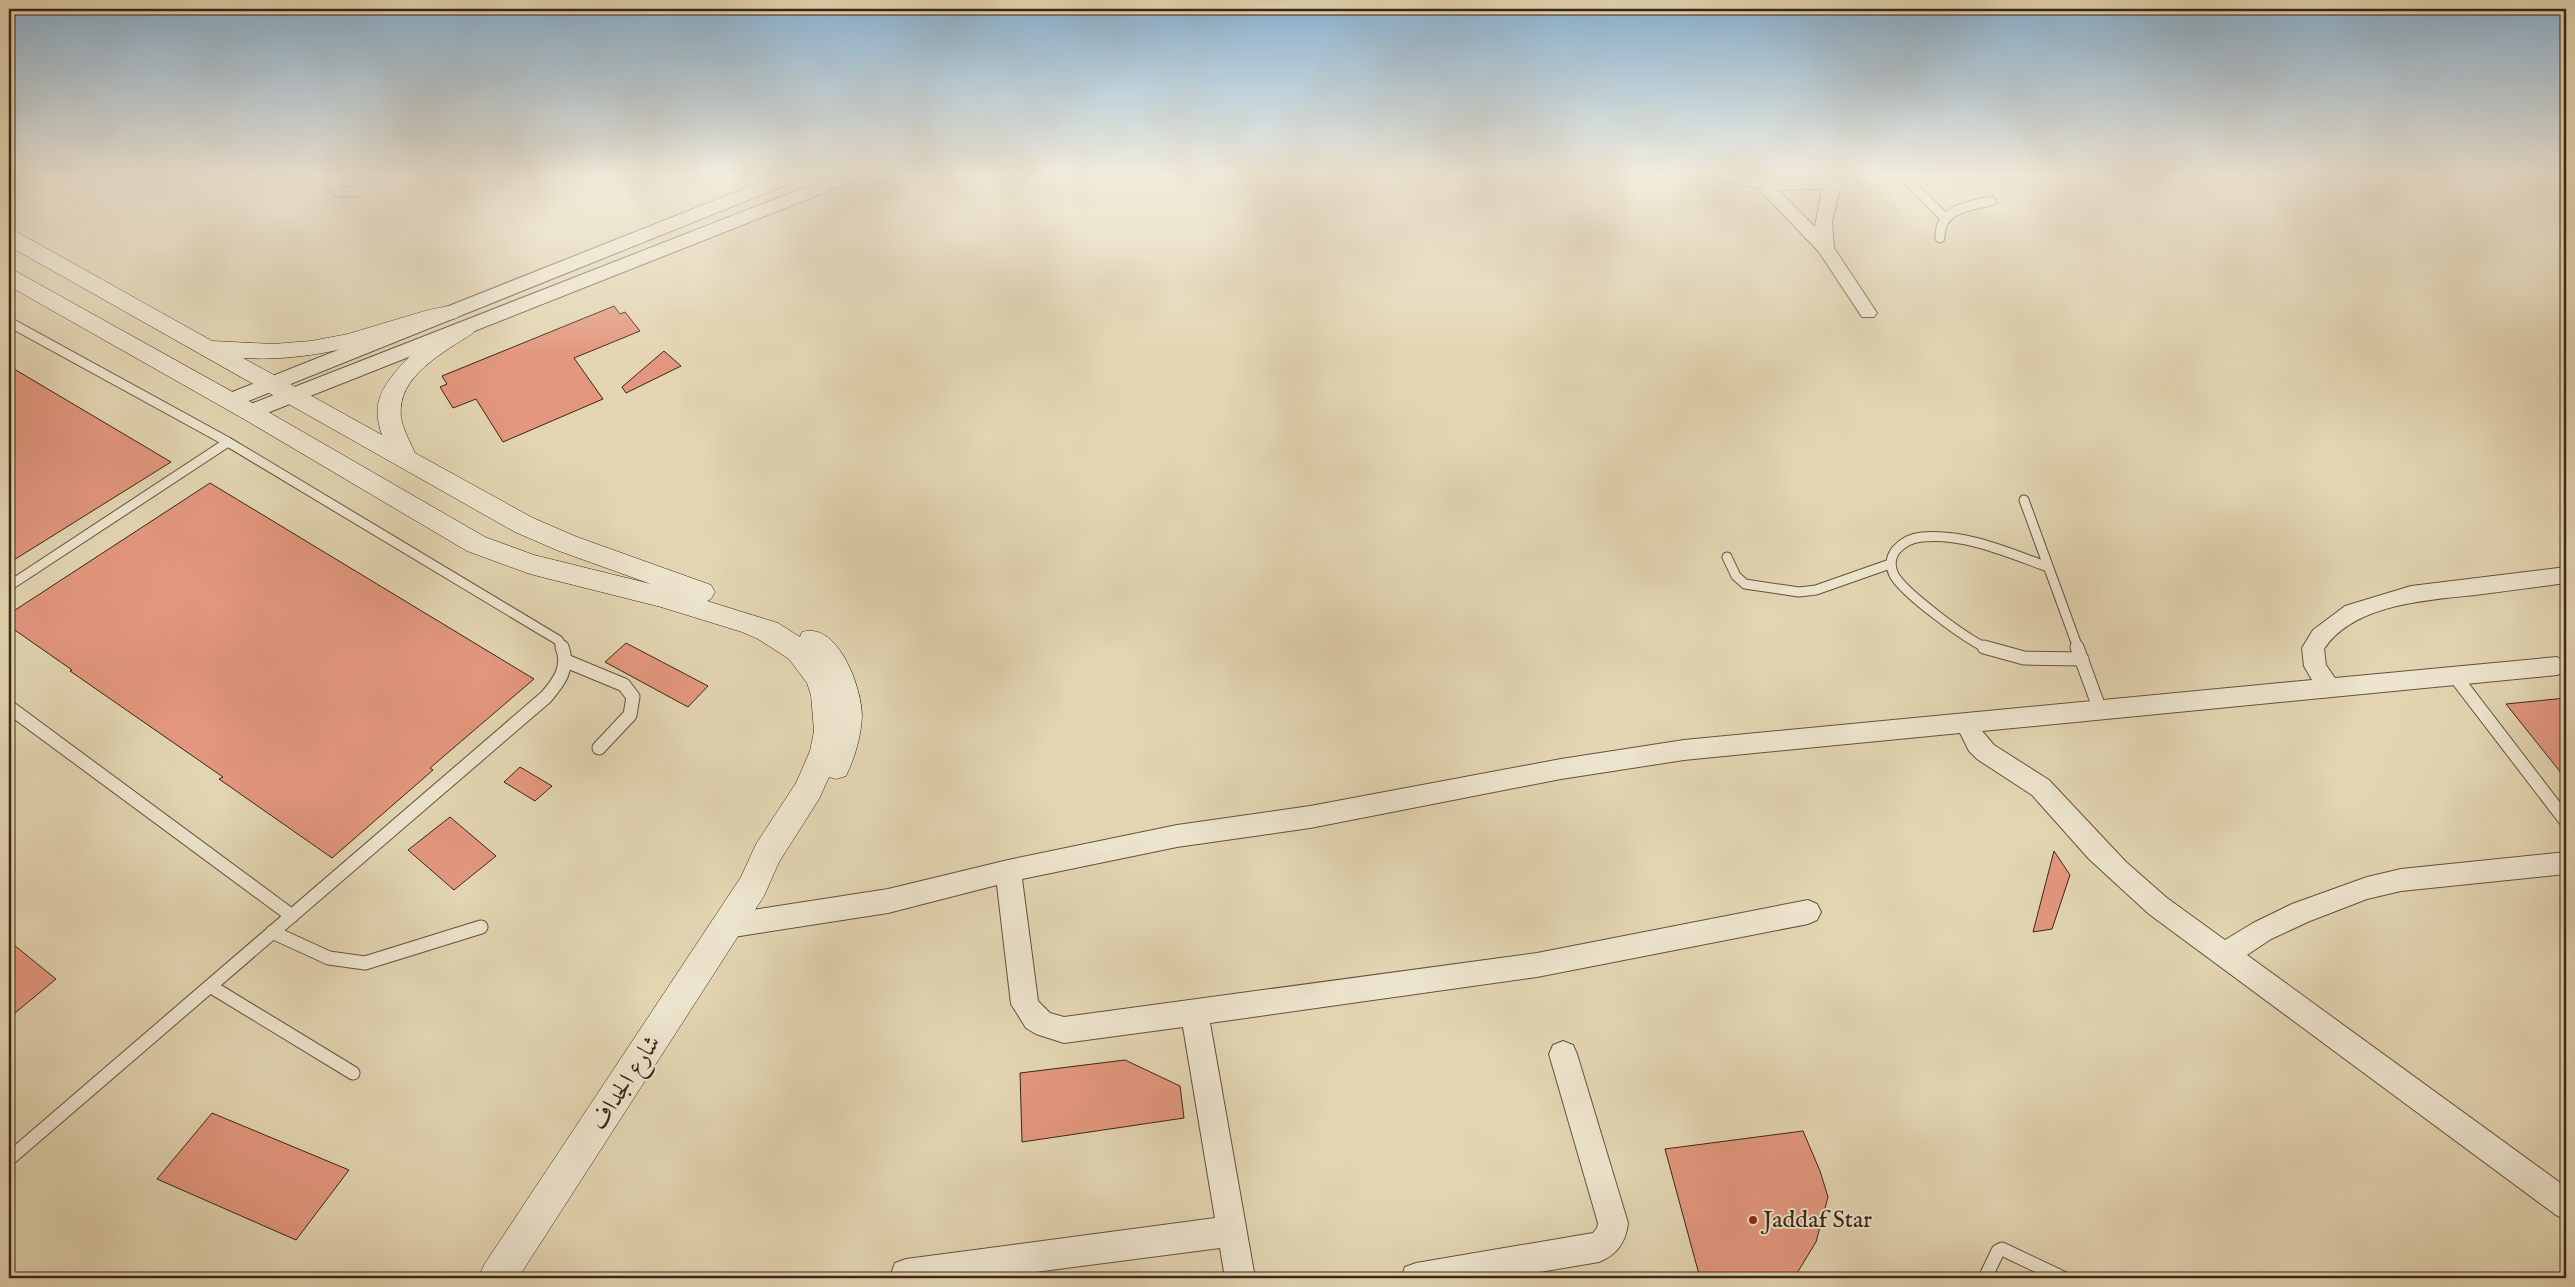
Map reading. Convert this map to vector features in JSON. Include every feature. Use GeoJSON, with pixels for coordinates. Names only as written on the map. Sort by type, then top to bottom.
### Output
{"type":"FeatureCollection","features":[{"type":"Feature","properties":{"kind":"street"},"geometry":{"type":"LineString","coordinates":[[240,406],[294,395],[649,236]]}},
{"type":"Feature","properties":{"kind":"street"},"geometry":{"type":"LineString","coordinates":[[240,406],[273,383],[457,321],[695,236]]}},
{"type":"Feature","properties":{"kind":"street"},"geometry":{"type":"LineString","coordinates":[[1813,236],[1825,248],[1868,313]]}},
{"type":"Feature","properties":{"kind":"street"},"geometry":{"type":"LineString","coordinates":[[1824,236],[1825,248]]}},
{"type":"Feature","properties":{"kind":"street"},"geometry":{"type":"LineString","coordinates":[[9,237],[545,535],[779,621],[808,638],[828,656],[845,690],[848,710],[848,731],[843,752],[821,796],[777,859],[752,886]]}},
{"type":"Feature","properties":{"kind":"street"},"geometry":{"type":"LineString","coordinates":[[9,277],[240,406],[461,536],[493,552],[530,564],[661,597],[750,624],[768,631],[799,651],[815,671],[825,695],[828,731],[825,751],[808,790],[767,854],[752,886]]}},
{"type":"Feature","properties":{"kind":"street"},"geometry":{"type":"LineString","coordinates":[[201,345],[248,352],[302,350],[346,342],[413,320],[457,321]]}},
{"type":"Feature","properties":{"kind":"street"},"geometry":{"type":"LineString","coordinates":[[404,456],[390,421],[389,412],[393,393],[404,376],[457,321]]}},
{"type":"Feature","properties":{"kind":"street"},"geometry":{"type":"LineString","coordinates":[[2328,687],[2315,666],[2313,648],[2321,636],[2353,612],[2377,602],[2411,594],[2566,575]]}},
{"type":"Feature","properties":{"kind":"street"},"geometry":{"type":"LineString","coordinates":[[727,926],[888,901],[1008,871],[1177,836],[1310,817],[1446,790],[1684,750],[2558,666]]}},
{"type":"Feature","properties":{"kind":"street"},"geometry":{"type":"LineString","coordinates":[[1968,723],[1970,733],[1984,752],[2035,782],[2127,880],[2158,906],[2566,1205]]}},
{"type":"Feature","properties":{"kind":"street"},"geometry":{"type":"LineString","coordinates":[[2225,955],[2262,931],[2301,912],[2367,888],[2401,880],[2566,863]]}},
{"type":"Feature","properties":{"kind":"street"},"geometry":{"type":"LineString","coordinates":[[1008,871],[1024,1004],[1030,1014],[1039,1022],[1050,1028],[1064,1030],[1537,964],[1808,912]]}},
{"type":"Feature","properties":{"kind":"street","name":"شارع الجداف"},"geometry":{"type":"LineString","coordinates":[[498,1278],[752,886]]}},
{"type":"Feature","properties":{"kind":"street"},"geometry":{"type":"LineString","coordinates":[[1194,1012],[1240,1278]]}},
{"type":"Feature","properties":{"kind":"street"},"geometry":{"type":"LineString","coordinates":[[1416,1278],[1599,1247],[1608,1241],[1614,1223],[1562,1054]]}},
{"type":"Feature","properties":{"kind":"street"},"geometry":{"type":"LineString","coordinates":[[906,1274],[1232,1231]]}},
{"type":"Feature","properties":{"kind":"lane"},"geometry":{"type":"LineString","coordinates":[[9,322],[228,442],[558,640],[565,649],[566,661],[564,673],[546,697],[9,1160]]}},
{"type":"Feature","properties":{"kind":"lane"},"geometry":{"type":"LineString","coordinates":[[9,586],[228,442]]}},
{"type":"Feature","properties":{"kind":"lane"},"geometry":{"type":"LineString","coordinates":[[2024,500],[2100,710]]}},
{"type":"Feature","properties":{"kind":"lane"},"geometry":{"type":"LineString","coordinates":[[2048,567],[1977,543],[1931,537],[1917,538],[1900,544],[1891,556],[1890,564],[1894,576],[1899,582],[1961,635],[1974,643],[2018,658],[2082,659]]}},
{"type":"Feature","properties":{"kind":"lane"},"geometry":{"type":"LineString","coordinates":[[1726,558],[1736,576],[1745,584],[1798,592],[1816,590],[1890,564]]}},
{"type":"Feature","properties":{"kind":"lane"},"geometry":{"type":"LineString","coordinates":[[566,661],[624,685],[633,697],[630,714],[599,748]]}},
{"type":"Feature","properties":{"kind":"lane"},"geometry":{"type":"LineString","coordinates":[[2454,675],[2566,820]]}},
{"type":"Feature","properties":{"kind":"lane"},"geometry":{"type":"LineString","coordinates":[[9,707],[292,916]]}},
{"type":"Feature","properties":{"kind":"lane"},"geometry":{"type":"LineString","coordinates":[[272,932],[337,963],[350,964],[373,961],[480,926]]}},
{"type":"Feature","properties":{"kind":"lane"},"geometry":{"type":"LineString","coordinates":[[210,986],[353,1073]]}},
{"type":"Feature","properties":{"kind":"lane"},"geometry":{"type":"LineString","coordinates":[[1985,1278],[1998,1251],[2002,1249],[2033,1262],[2063,1278]]}},
{"type":"Feature","properties":{"kind":"building"},"geometry":{"type":"Polygon","coordinates":[[[614,306],[620,314],[625,312],[640,331],[574,358],[603,399],[503,442],[476,399],[453,408],[440,387],[447,384],[442,376],[614,306]]]}},
{"type":"Feature","properties":{"kind":"building"},"geometry":{"type":"Polygon","coordinates":[[[664,351],[681,366],[626,393],[622,387],[664,351]]]}},
{"type":"Feature","properties":{"kind":"building"},"geometry":{"type":"Polygon","coordinates":[[[9,366],[171,462],[9,563],[9,366]]]}},
{"type":"Feature","properties":{"kind":"building"},"geometry":{"type":"Polygon","coordinates":[[[210,483],[534,679],[430,768],[433,770],[332,858],[219,779],[223,777],[70,671],[72,670],[9,626],[9,614],[210,483]]]}},
{"type":"Feature","properties":{"kind":"building"},"geometry":{"type":"Polygon","coordinates":[[[626,643],[708,686],[688,707],[605,662],[626,643]]]}},
{"type":"Feature","properties":{"kind":"building"},"geometry":{"type":"Polygon","coordinates":[[[2566,698],[2566,779],[2506,704],[2566,698]]]}},
{"type":"Feature","properties":{"kind":"building"},"geometry":{"type":"Polygon","coordinates":[[[520,767],[552,786],[535,801],[504,782],[520,767]]]}},
{"type":"Feature","properties":{"kind":"building"},"geometry":{"type":"Polygon","coordinates":[[[450,817],[496,856],[454,890],[408,850],[450,817]]]}},
{"type":"Feature","properties":{"kind":"building"},"geometry":{"type":"Polygon","coordinates":[[[2054,851],[2070,875],[2052,929],[2033,932],[2054,851]]]}},
{"type":"Feature","properties":{"kind":"building"},"geometry":{"type":"Polygon","coordinates":[[[9,941],[56,979],[9,1018],[9,941]]]}},
{"type":"Feature","properties":{"kind":"building"},"geometry":{"type":"Polygon","coordinates":[[[1125,1060],[1180,1086],[1184,1118],[1022,1142],[1020,1073],[1125,1060]]]}},
{"type":"Feature","properties":{"kind":"building"},"geometry":{"type":"Polygon","coordinates":[[[212,1113],[349,1170],[296,1240],[157,1179],[212,1113]]]}},
{"type":"Feature","properties":{"kind":"building","name":"Jaddaf Star"},"geometry":{"type":"Polygon","coordinates":[[[1803,1131],[1820,1171],[1828,1197],[1816,1242],[1794,1278],[1700,1278],[1665,1149],[1803,1131]]]}},
{"type":"Feature","properties":{"kind":"place","name":"Jaddaf Star"},"geometry":{"type":"Point","coordinates":[1753,1220]}}]}
